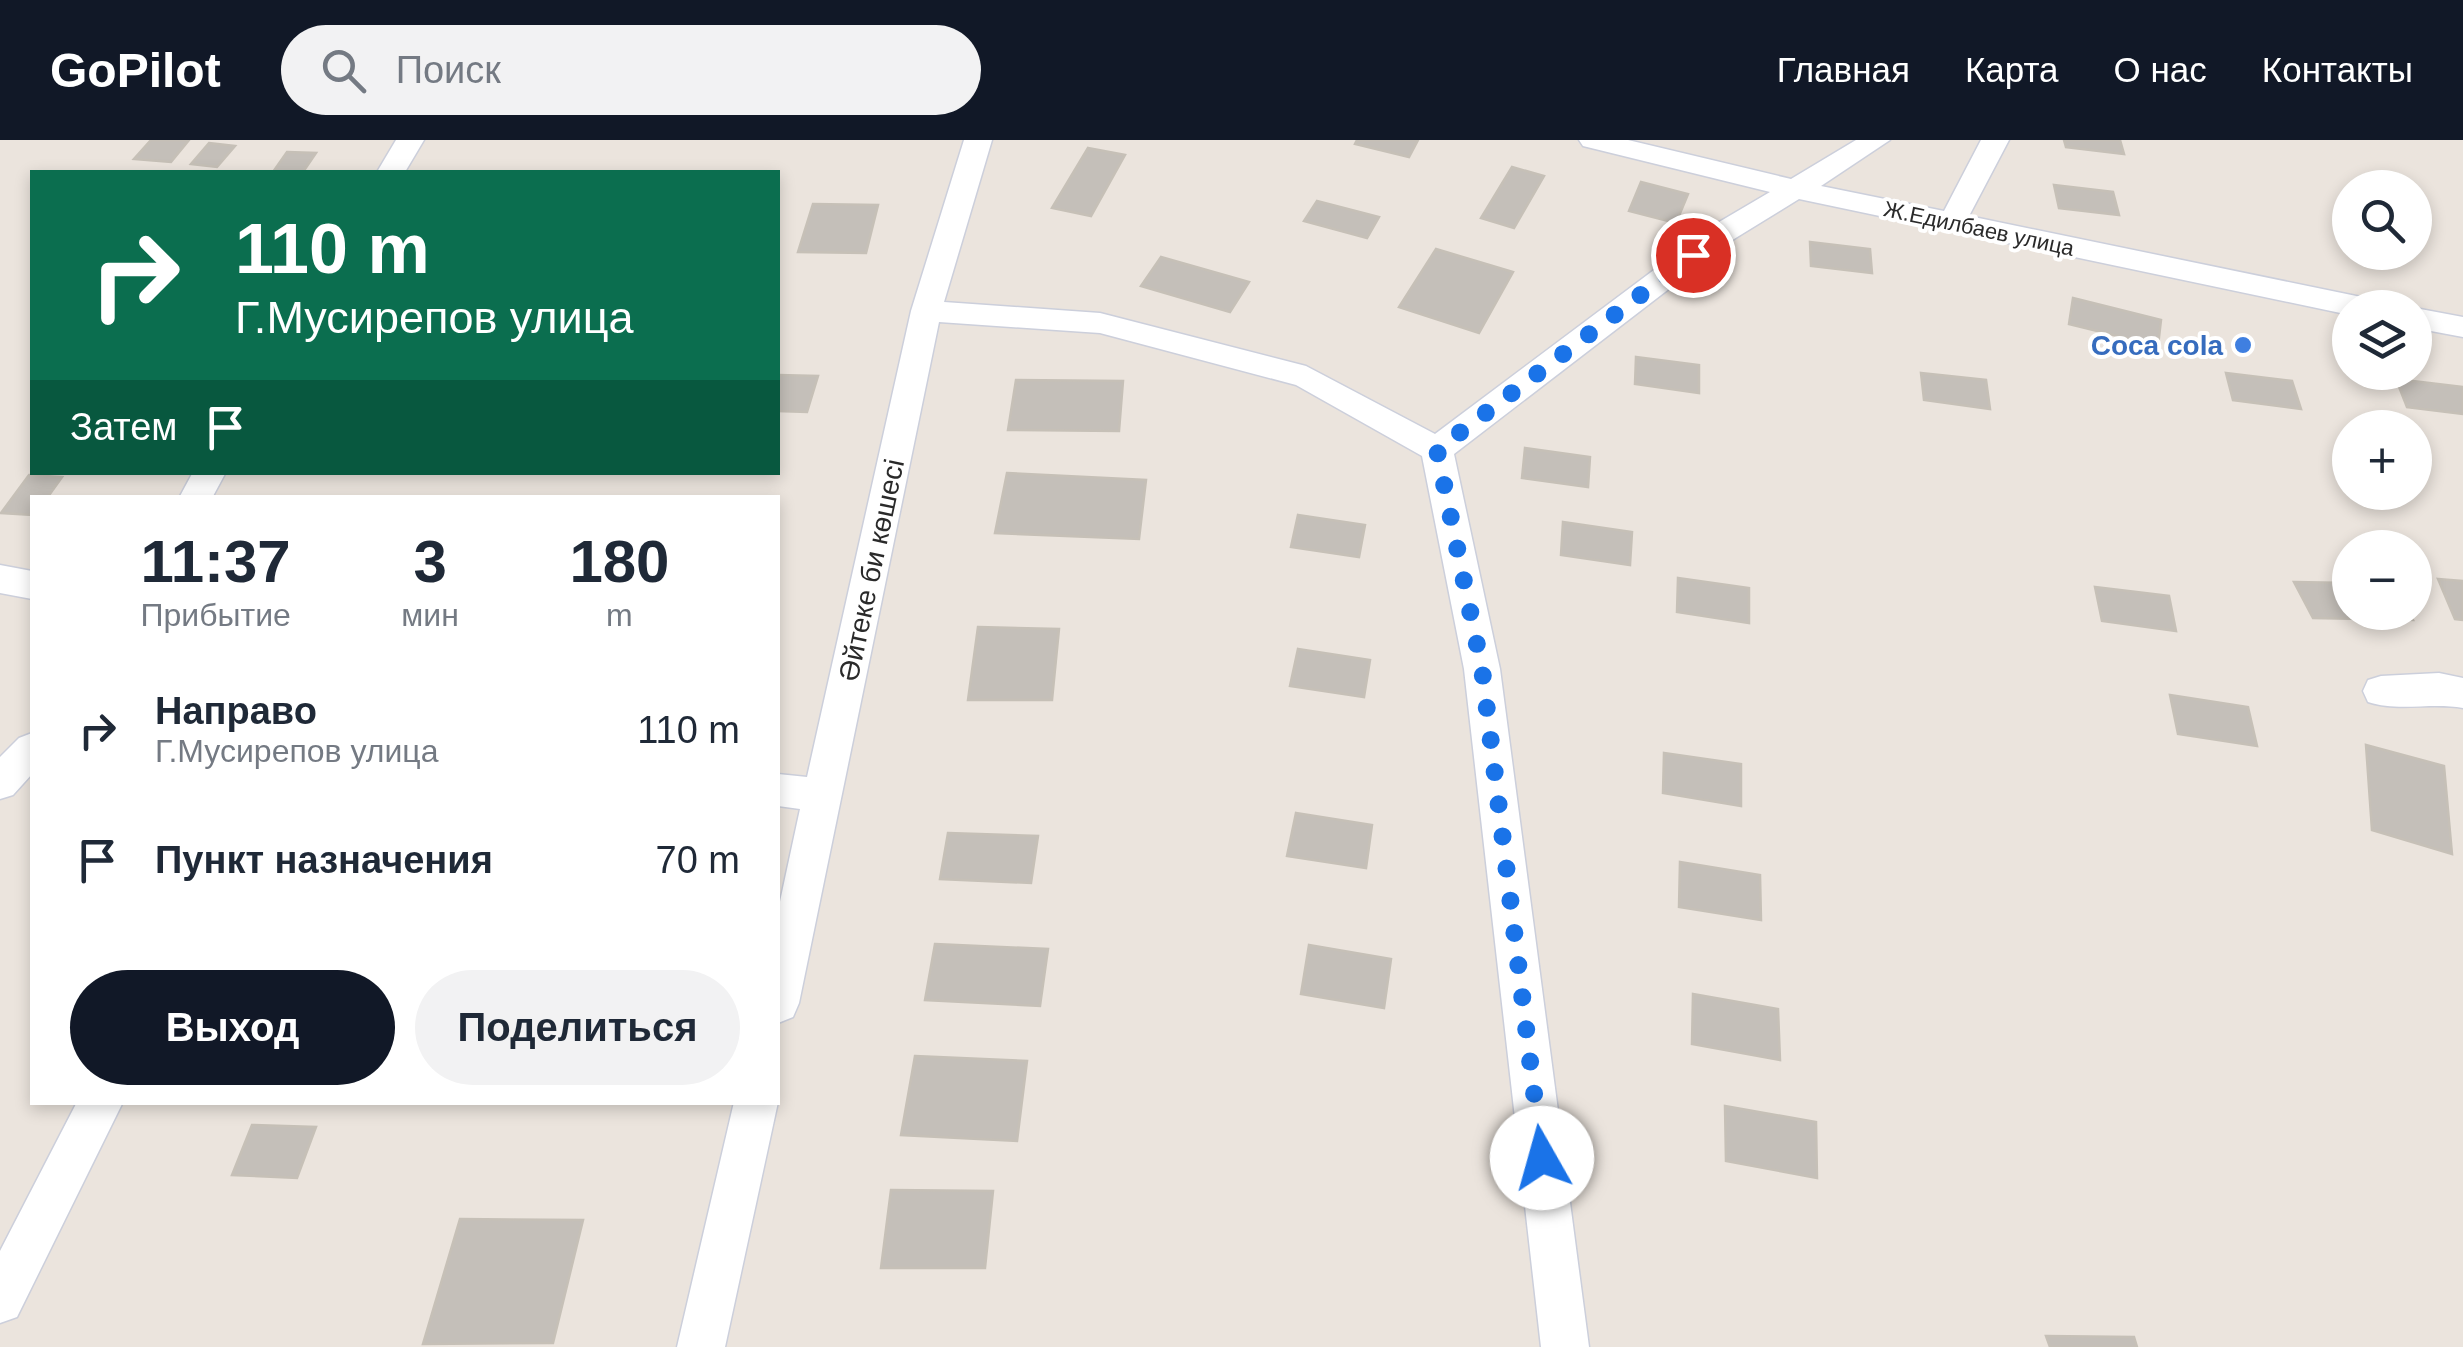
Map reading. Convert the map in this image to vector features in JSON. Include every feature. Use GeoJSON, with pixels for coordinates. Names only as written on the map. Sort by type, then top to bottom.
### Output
{"type":"FeatureCollection","features":[{"type":"Feature","properties":{"kind":"street"},"geometry":{"type":"LineString","coordinates":[[391,170],[410,140]]}},
{"type":"Feature","properties":{"kind":"street","name":"Әйтеке би көшесі"},"geometry":{"type":"LineString","coordinates":[[780,994],[926,311],[978,140]]}},
{"type":"Feature","properties":{"kind":"street","name":"Ж.Едилбаев улица"},"geometry":{"type":"LineString","coordinates":[[1593,140],[1798,190],[2332,301]]}},
{"type":"Feature","properties":{"kind":"street"},"geometry":{"type":"LineString","coordinates":[[1437,450],[1724,232],[1876,140]]}},
{"type":"Feature","properties":{"kind":"street"},"geometry":{"type":"LineString","coordinates":[[1952,222],[1996,140]]}},
{"type":"Feature","properties":{"kind":"street"},"geometry":{"type":"LineString","coordinates":[[926,311],[1100,323],[1306,377],[1437,450],[1482,669],[1565,1347]]}},
{"type":"Feature","properties":{"kind":"street"},"geometry":{"type":"LineString","coordinates":[[2432,322],[2463,328]]}},
{"type":"Feature","properties":{"kind":"street"},"geometry":{"type":"LineString","coordinates":[[0,579],[30,585]]}},
{"type":"Feature","properties":{"kind":"street"},"geometry":{"type":"LineString","coordinates":[[2381,691],[2439,688],[2463,693]]}},
{"type":"Feature","properties":{"kind":"street"},"geometry":{"type":"LineString","coordinates":[[0,784],[30,750]]}},
{"type":"Feature","properties":{"kind":"street"},"geometry":{"type":"LineString","coordinates":[[780,790],[824,795]]}},
{"type":"Feature","properties":{"kind":"street"},"geometry":{"type":"LineString","coordinates":[[0,1300],[100,1105]]}},
{"type":"Feature","properties":{"kind":"street"},"geometry":{"type":"LineString","coordinates":[[702,1347],[755,1105]]}},
{"type":"Feature","properties":{"kind":"building"},"geometry":{"type":"Polygon","coordinates":[[[151,140],[189,140],[171,162],[134,159],[151,140]]]}},
{"type":"Feature","properties":{"kind":"building"},"geometry":{"type":"Polygon","coordinates":[[[1357,140],[1418,140],[1409,157],[1355,144],[1357,140]]]}},
{"type":"Feature","properties":{"kind":"building"},"geometry":{"type":"Polygon","coordinates":[[[2064,140],[2120,140],[2124,154],[2066,147],[2064,140]]]}},
{"type":"Feature","properties":{"kind":"building"},"geometry":{"type":"Polygon","coordinates":[[[209,143],[235,146],[217,167],[191,164],[209,143]]]}},
{"type":"Feature","properties":{"kind":"building"},"geometry":{"type":"Polygon","coordinates":[[[1088,148],[1125,155],[1091,216],[1052,208],[1088,148]]]}},
{"type":"Feature","properties":{"kind":"building"},"geometry":{"type":"Polygon","coordinates":[[[287,152],[316,153],[304,170],[274,170],[287,152]]]}},
{"type":"Feature","properties":{"kind":"building"},"geometry":{"type":"Polygon","coordinates":[[[1512,167],[1544,176],[1514,228],[1481,218],[1512,167]]]}},
{"type":"Feature","properties":{"kind":"building"},"geometry":{"type":"Polygon","coordinates":[[[1641,182],[1688,194],[1676,223],[1629,211],[1641,182]]]}},
{"type":"Feature","properties":{"kind":"building"},"geometry":{"type":"Polygon","coordinates":[[[2054,185],[2113,192],[2119,215],[2059,208],[2054,185]]]}},
{"type":"Feature","properties":{"kind":"building"},"geometry":{"type":"Polygon","coordinates":[[[1317,201],[1379,217],[1367,238],[1304,221],[1317,201]]]}},
{"type":"Feature","properties":{"kind":"building"},"geometry":{"type":"Polygon","coordinates":[[[813,204],[878,205],[866,253],[798,252],[813,204]]]}},
{"type":"Feature","properties":{"kind":"building"},"geometry":{"type":"Polygon","coordinates":[[[1810,242],[1870,249],[1872,273],[1811,266],[1810,242]]]}},
{"type":"Feature","properties":{"kind":"building"},"geometry":{"type":"Polygon","coordinates":[[[1436,249],[1513,272],[1479,333],[1399,307],[1436,249]]]}},
{"type":"Feature","properties":{"kind":"building"},"geometry":{"type":"Polygon","coordinates":[[[1161,257],[1249,282],[1230,312],[1141,286],[1161,257]]]}},
{"type":"Feature","properties":{"kind":"building"},"geometry":{"type":"Polygon","coordinates":[[[2073,298],[2161,320],[2158,346],[2069,324],[2073,298]]]}},
{"type":"Feature","properties":{"kind":"building"},"geometry":{"type":"Polygon","coordinates":[[[1636,357],[1699,365],[1699,393],[1635,384],[1636,357]]]}},
{"type":"Feature","properties":{"kind":"building"},"geometry":{"type":"Polygon","coordinates":[[[1921,373],[1986,380],[1990,409],[1924,400],[1921,373]]]}},
{"type":"Feature","properties":{"kind":"building"},"geometry":{"type":"Polygon","coordinates":[[[2226,373],[2292,381],[2301,409],[2233,400],[2226,373]]]}},
{"type":"Feature","properties":{"kind":"building"},"geometry":{"type":"Polygon","coordinates":[[[780,375],[818,376],[807,412],[780,411],[780,375]]]}},
{"type":"Feature","properties":{"kind":"building"},"geometry":{"type":"Polygon","coordinates":[[[1016,380],[1123,381],[1119,431],[1008,430],[1016,380]]]}},
{"type":"Feature","properties":{"kind":"building"},"geometry":{"type":"Polygon","coordinates":[[[2432,383],[2463,387],[2463,414],[2407,407],[2400,390],[2432,390],[2432,383]]]}},
{"type":"Feature","properties":{"kind":"building"},"geometry":{"type":"Polygon","coordinates":[[[1525,448],[1590,457],[1588,487],[1522,478],[1525,448]]]}},
{"type":"Feature","properties":{"kind":"building"},"geometry":{"type":"Polygon","coordinates":[[[1007,473],[1146,480],[1139,539],[995,533],[1007,473]]]}},
{"type":"Feature","properties":{"kind":"building"},"geometry":{"type":"Polygon","coordinates":[[[29,475],[62,477],[49,495],[30,495],[30,515],[1,513],[29,475]]]}},
{"type":"Feature","properties":{"kind":"building"},"geometry":{"type":"Polygon","coordinates":[[[1298,515],[1365,525],[1359,557],[1291,547],[1298,515]]]}},
{"type":"Feature","properties":{"kind":"building"},"geometry":{"type":"Polygon","coordinates":[[[1563,522],[1632,532],[1630,565],[1561,555],[1563,522]]]}},
{"type":"Feature","properties":{"kind":"building"},"geometry":{"type":"Polygon","coordinates":[[[1678,578],[1749,588],[1749,623],[1677,612],[1678,578]]]}},
{"type":"Feature","properties":{"kind":"building"},"geometry":{"type":"Polygon","coordinates":[[[2438,579],[2463,581],[2463,620],[2455,619],[2438,579]]]}},
{"type":"Feature","properties":{"kind":"building"},"geometry":{"type":"Polygon","coordinates":[[[2294,582],[2332,583],[2332,618],[2313,618],[2294,582]]]}},
{"type":"Feature","properties":{"kind":"building"},"geometry":{"type":"Polygon","coordinates":[[[2095,587],[2169,596],[2176,631],[2102,621],[2095,587]]]}},
{"type":"Feature","properties":{"kind":"building"},"geometry":{"type":"Polygon","coordinates":[[[978,627],[1059,629],[1052,700],[968,700],[978,627]]]}},
{"type":"Feature","properties":{"kind":"building"},"geometry":{"type":"Polygon","coordinates":[[[1298,649],[1370,660],[1364,697],[1290,686],[1298,649]]]}},
{"type":"Feature","properties":{"kind":"building"},"geometry":{"type":"Polygon","coordinates":[[[2170,695],[2248,707],[2257,746],[2178,734],[2170,695]]]}},
{"type":"Feature","properties":{"kind":"building"},"geometry":{"type":"Polygon","coordinates":[[[2366,745],[2444,766],[2452,854],[2372,830],[2366,745]]]}},
{"type":"Feature","properties":{"kind":"building"},"geometry":{"type":"Polygon","coordinates":[[[1664,753],[1741,764],[1741,806],[1663,793],[1664,753]]]}},
{"type":"Feature","properties":{"kind":"building"},"geometry":{"type":"Polygon","coordinates":[[[1296,813],[1372,825],[1366,868],[1287,856],[1296,813]]]}},
{"type":"Feature","properties":{"kind":"building"},"geometry":{"type":"Polygon","coordinates":[[[948,833],[1038,836],[1031,883],[940,879],[948,833]]]}},
{"type":"Feature","properties":{"kind":"building"},"geometry":{"type":"Polygon","coordinates":[[[1680,862],[1760,875],[1761,920],[1679,907],[1680,862]]]}},
{"type":"Feature","properties":{"kind":"building"},"geometry":{"type":"Polygon","coordinates":[[[935,944],[1048,949],[1040,1006],[925,1000],[935,944]]]}},
{"type":"Feature","properties":{"kind":"building"},"geometry":{"type":"Polygon","coordinates":[[[1309,945],[1391,959],[1384,1008],[1301,994],[1309,945]]]}},
{"type":"Feature","properties":{"kind":"building"},"geometry":{"type":"Polygon","coordinates":[[[1693,994],[1778,1009],[1780,1060],[1692,1044],[1693,994]]]}},
{"type":"Feature","properties":{"kind":"building"},"geometry":{"type":"Polygon","coordinates":[[[915,1056],[1027,1061],[1017,1141],[901,1135],[915,1056]]]}},
{"type":"Feature","properties":{"kind":"building"},"geometry":{"type":"Polygon","coordinates":[[[1725,1106],[1816,1122],[1817,1178],[1726,1161],[1725,1106]]]}},
{"type":"Feature","properties":{"kind":"building"},"geometry":{"type":"Polygon","coordinates":[[[252,1125],[316,1127],[297,1178],[232,1175],[252,1125]]]}},
{"type":"Feature","properties":{"kind":"building"},"geometry":{"type":"Polygon","coordinates":[[[891,1190],[993,1191],[985,1268],[881,1268],[891,1190]]]}},
{"type":"Feature","properties":{"kind":"building"},"geometry":{"type":"Polygon","coordinates":[[[460,1219],[583,1220],[553,1343],[423,1344],[460,1219]]]}},
{"type":"Feature","properties":{"kind":"building"},"geometry":{"type":"Polygon","coordinates":[[[2046,1336],[2134,1337],[2137,1347],[2050,1347],[2046,1336]]]}},
{"type":"Feature","properties":{"kind":"place","name":"Coca cola"},"geometry":{"type":"Point","coordinates":[2243,345]}},
{"type":"Feature","properties":{"kind":"route"},"geometry":{"type":"LineString","coordinates":[[1542,1158],[1482,669],[1437,450],[1693,255]]}}]}
